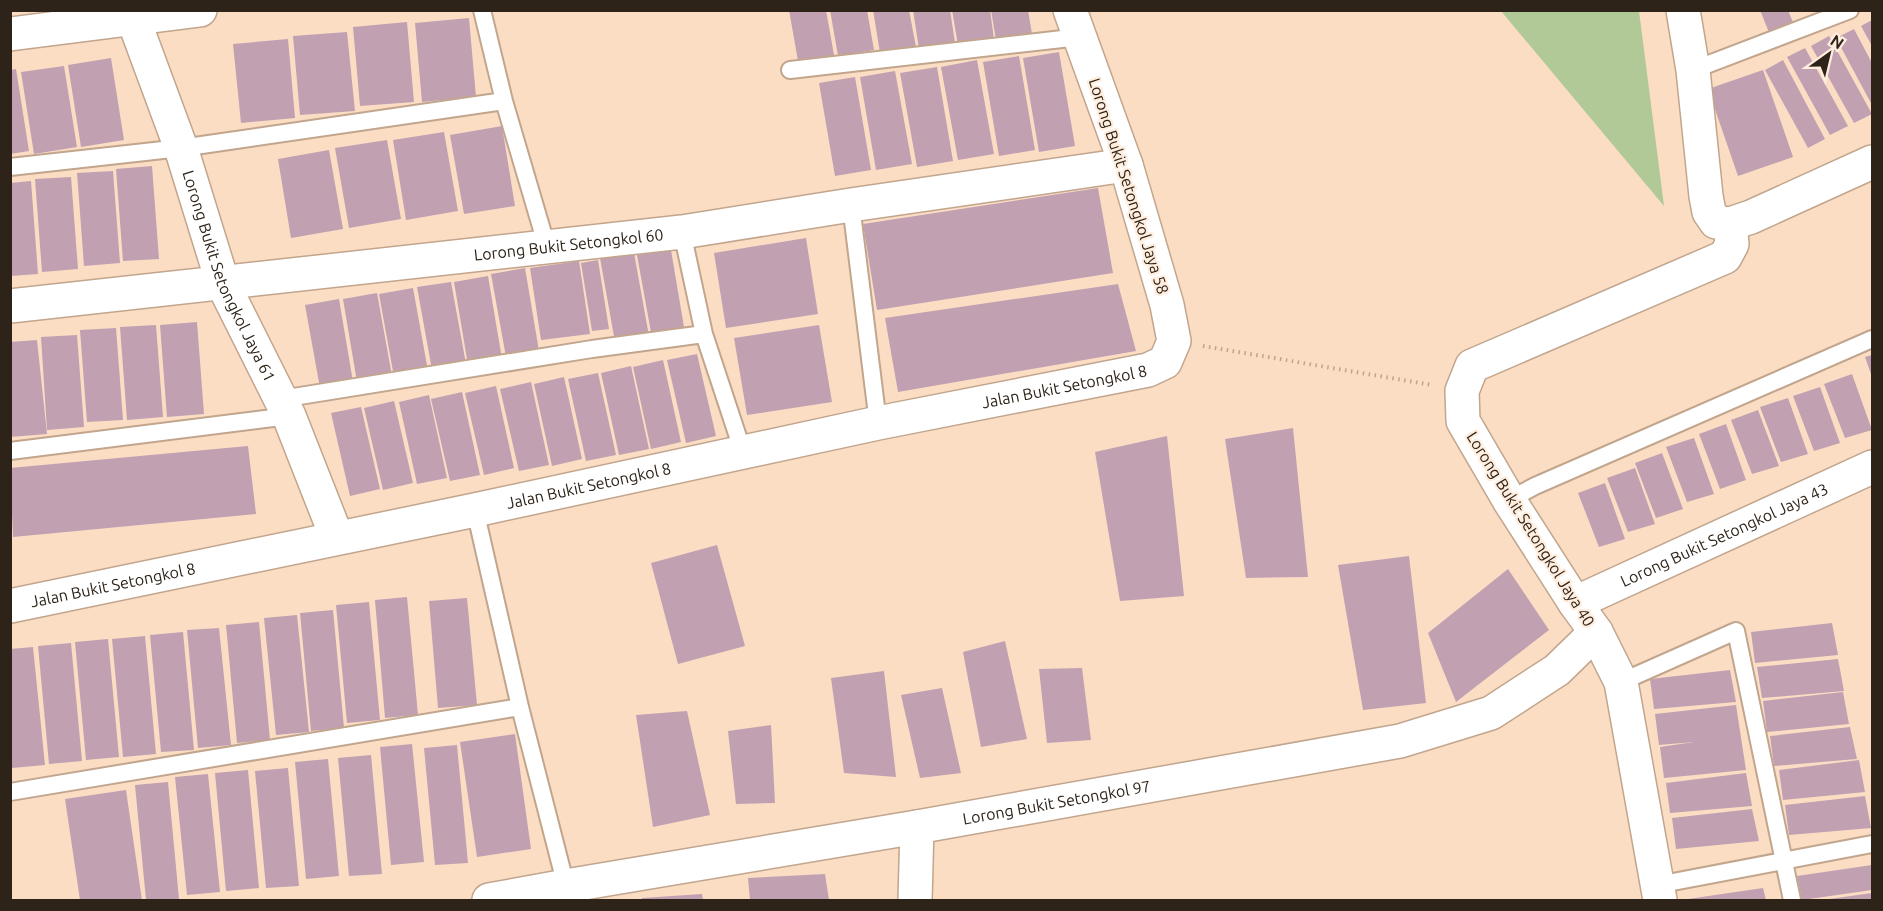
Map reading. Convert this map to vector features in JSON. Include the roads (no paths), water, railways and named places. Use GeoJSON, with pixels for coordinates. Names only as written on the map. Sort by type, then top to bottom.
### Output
{"type":"FeatureCollection","features":[{"type":"Feature","properties":{"kind":"street"},"geometry":{"type":"LineString","coordinates":[[10,34],[131,15],[200,10]]}},
{"type":"Feature","properties":{"kind":"street"},"geometry":{"type":"LineString","coordinates":[[1683,10],[1693,70],[1709,212],[1716,222],[1730,224],[1751,217],[1872,162]]}},
{"type":"Feature","properties":{"kind":"street","name":"Lorong Bukit Setongkol Jaya 61"},"geometry":{"type":"LineString","coordinates":[[131,15],[181,148],[223,284],[285,407],[337,538]]}},
{"type":"Feature","properties":{"kind":"street","name":"Lorong Bukit Setongkol Jaya 58"},"geometry":{"type":"LineString","coordinates":[[1075,24],[1126,165],[1167,305],[1169,351]]}},
{"type":"Feature","properties":{"kind":"street","name":"Lorong Bukit Setongkol 60"},"geometry":{"type":"LineString","coordinates":[[10,306],[682,232],[1126,165]]}},
{"type":"Feature","properties":{"kind":"street","name":"Lorong Bukit Setongkol Jaya 40"},"geometry":{"type":"LineString","coordinates":[[1658,893],[1622,682],[1596,632],[1509,500],[1463,421],[1462,391],[1472,366],[1725,257],[1732,244],[1730,224]]}},
{"type":"Feature","properties":{"kind":"street","name":"Jalan Bukit Setongkol 8"},"geometry":{"type":"LineString","coordinates":[[10,606],[475,510],[878,423],[1148,370],[1169,351]]}},
{"type":"Feature","properties":{"kind":"street","name":"Lorong Bukit Setongkol Jaya 43"},"geometry":{"type":"LineString","coordinates":[[1575,603],[1872,467]]}},
{"type":"Feature","properties":{"kind":"street","name":"Lorong Bukit Setongkol 97"},"geometry":{"type":"LineString","coordinates":[[489,900],[1400,741],[1491,713],[1557,670],[1596,632]]}},
{"type":"Feature","properties":{"kind":"street"},"geometry":{"type":"LineString","coordinates":[[915,900],[917,827]]}},
{"type":"Feature","properties":{"kind":"lane"},"geometry":{"type":"LineString","coordinates":[[482,10],[504,101],[547,248]]}},
{"type":"Feature","properties":{"kind":"lane"},"geometry":{"type":"LineString","coordinates":[[1693,70],[1850,10]]}},
{"type":"Feature","properties":{"kind":"lane"},"geometry":{"type":"LineString","coordinates":[[790,70],[1075,24]]}},
{"type":"Feature","properties":{"kind":"lane"},"geometry":{"type":"LineString","coordinates":[[10,167],[181,148],[504,101]]}},
{"type":"Feature","properties":{"kind":"lane"},"geometry":{"type":"LineString","coordinates":[[850,205],[878,423]]}},
{"type":"Feature","properties":{"kind":"lane"},"geometry":{"type":"LineString","coordinates":[[682,232],[704,334],[743,452]]}},
{"type":"Feature","properties":{"kind":"lane"},"geometry":{"type":"LineString","coordinates":[[10,451],[285,407],[592,349],[704,334]]}},
{"type":"Feature","properties":{"kind":"lane"},"geometry":{"type":"LineString","coordinates":[[1509,500],[1535,486],[1872,339]]}},
{"type":"Feature","properties":{"kind":"lane"},"geometry":{"type":"LineString","coordinates":[[475,510],[520,707],[566,886]]}},
{"type":"Feature","properties":{"kind":"lane"},"geometry":{"type":"LineString","coordinates":[[1622,682],[1736,631],[1792,900]]}},
{"type":"Feature","properties":{"kind":"lane"},"geometry":{"type":"LineString","coordinates":[[10,792],[520,707]]}},
{"type":"Feature","properties":{"kind":"lane"},"geometry":{"type":"LineString","coordinates":[[1658,893],[1784,861],[1872,844]]}}]}
